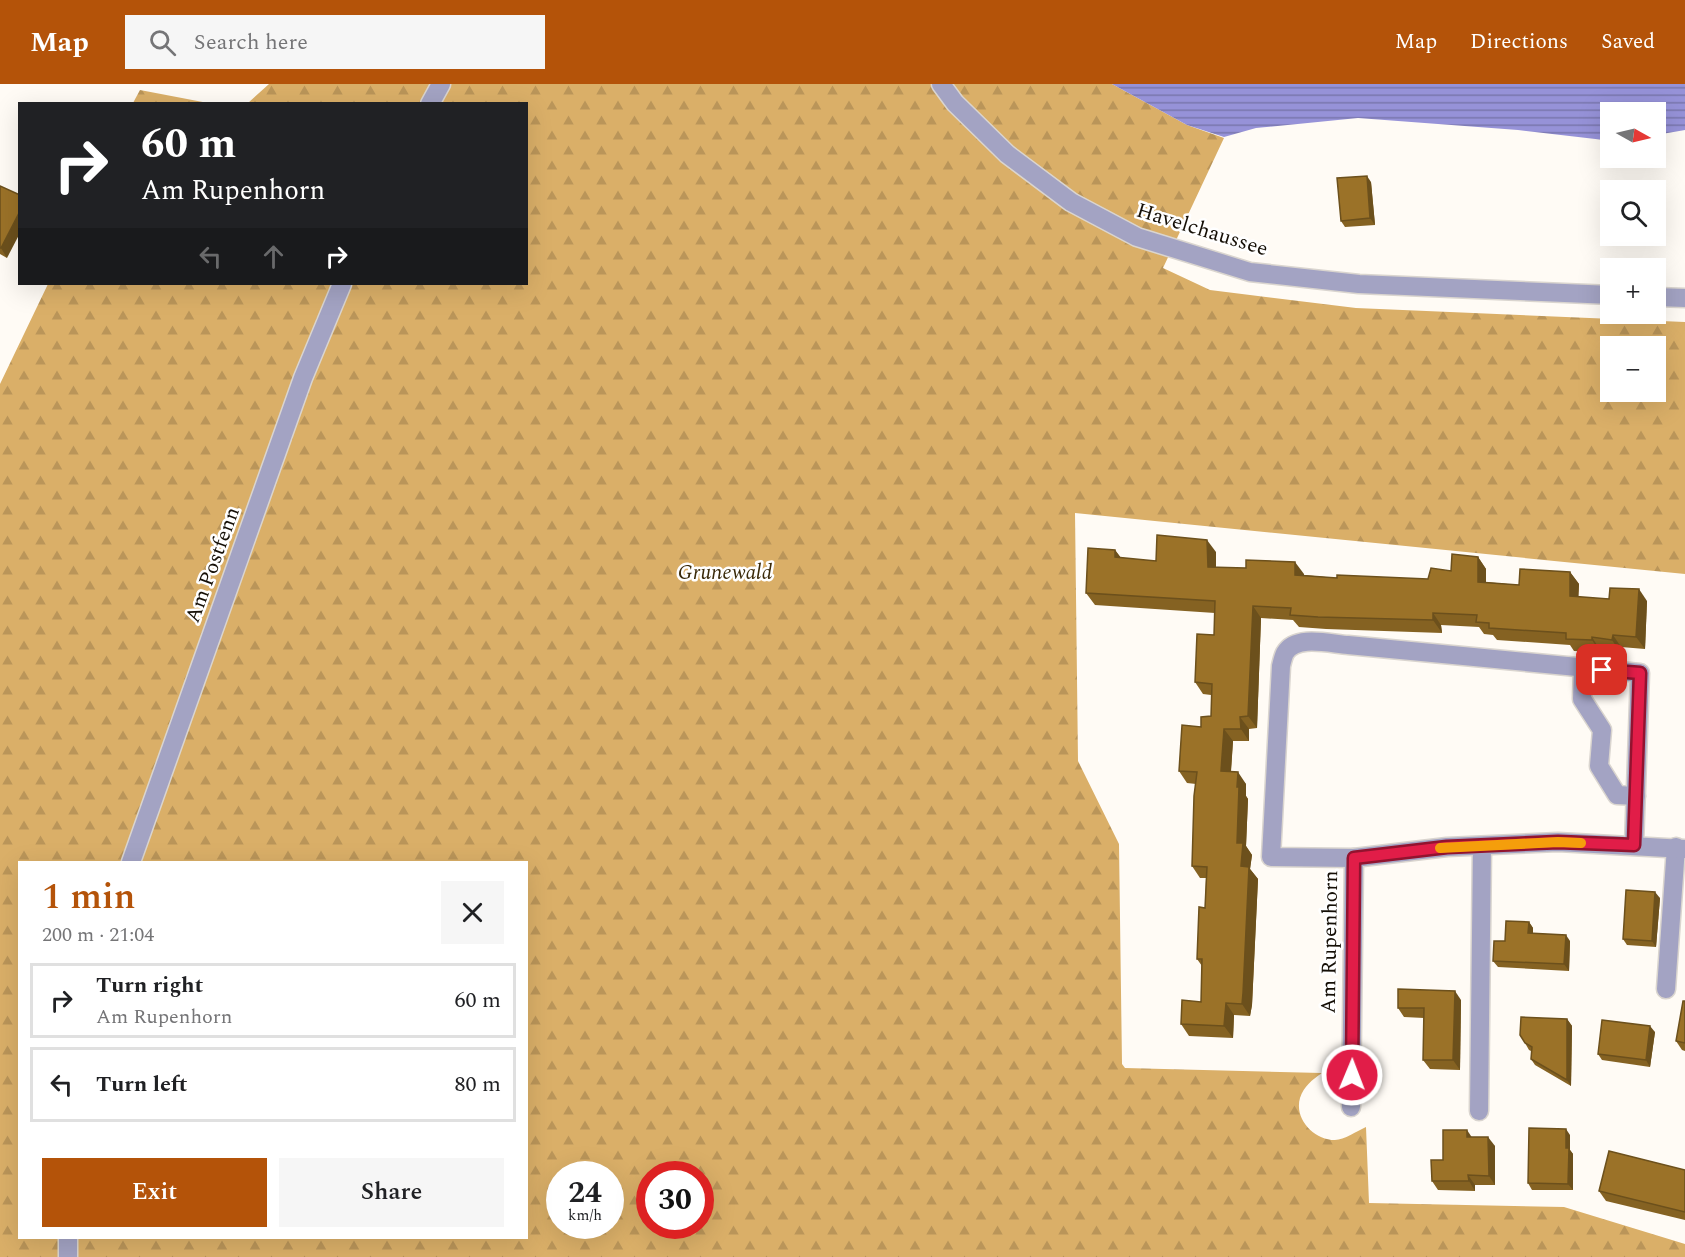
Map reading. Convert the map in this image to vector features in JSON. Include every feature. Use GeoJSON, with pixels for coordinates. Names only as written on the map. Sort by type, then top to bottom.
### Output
{"type":"FeatureCollection","features":[{"type":"Feature","properties":{"kind":"street"},"geometry":{"type":"LineString","coordinates":[[431,102],[441,84]]}},
{"type":"Feature","properties":{"kind":"street","name":"Havelchaussee"},"geometry":{"type":"LineString","coordinates":[[940,84],[1007,154],[1071,202],[1137,237],[1171,248],[1250,272],[1359,284],[1600,295]]}},
{"type":"Feature","properties":{"kind":"street","name":"Am Postfenn"},"geometry":{"type":"LineString","coordinates":[[131,861],[303,378],[342,285]]}},
{"type":"Feature","properties":{"kind":"street"},"geometry":{"type":"LineString","coordinates":[[1666,297],[1685,298]]}},
{"type":"Feature","properties":{"kind":"street"},"geometry":{"type":"LineString","coordinates":[[1354,858],[1271,857],[1281,666],[1286,651],[1295,643],[1348,645],[1640,673],[1634,845]]}},
{"type":"Feature","properties":{"kind":"street"},"geometry":{"type":"LineString","coordinates":[[1583,669],[1582,699],[1602,730],[1599,766],[1617,795],[1636,796]]}},
{"type":"Feature","properties":{"kind":"street","name":"Am Rupenhorn"},"geometry":{"type":"LineString","coordinates":[[1351,1107],[1354,858],[1447,847],[1558,842],[1681,848]]}},
{"type":"Feature","properties":{"kind":"street"},"geometry":{"type":"LineString","coordinates":[[1479,1111],[1482,846]]}},
{"type":"Feature","properties":{"kind":"street"},"geometry":{"type":"LineString","coordinates":[[1666,989],[1681,848]]}},
{"type":"Feature","properties":{"kind":"street"},"geometry":{"type":"LineString","coordinates":[[68,1239],[68,1257]]}},
{"type":"Feature","properties":{"kind":"green space","name":"Grunewald"},"geometry":{"type":"Polygon","coordinates":[[[269,84],[1112,84],[1187,125],[1224,138],[1163,268],[1210,290],[1356,308],[1600,318],[1600,324],[1685,322],[1685,574],[1075,513],[1078,761],[1119,844],[1122,1064],[1125,1068],[1322,1073],[1304,1090],[1300,1098],[1300,1113],[1307,1127],[1327,1139],[1342,1139],[1366,1127],[1369,1203],[1564,1207],[1685,1244],[1685,1257],[0,1257],[0,384],[48,285],[528,285],[528,102],[249,102],[269,84]]]}},
{"type":"Feature","properties":{"kind":"green space"},"geometry":{"type":"Polygon","coordinates":[[[140,90],[203,102],[134,102],[140,90]]]}},
{"type":"Feature","properties":{"kind":"shaded area"},"geometry":{"type":"Polygon","coordinates":[[[1112,84],[1685,84],[1685,130],[1666,133],[1666,102],[1600,102],[1600,140],[1518,130],[1358,118],[1256,128],[1224,137],[1187,125],[1112,84]]]}},
{"type":"Feature","properties":{"kind":"building"},"geometry":{"type":"Polygon","coordinates":[[[1367,176],[1370,218],[1341,221],[1337,178],[1367,176]]]}},
{"type":"Feature","properties":{"kind":"building"},"geometry":{"type":"Polygon","coordinates":[[[0,186],[18,194],[18,215],[0,248],[0,186]]]}},
{"type":"Feature","properties":{"kind":"building"},"geometry":{"type":"Polygon","coordinates":[[[1157,535],[1207,540],[1208,567],[1246,568],[1246,560],[1295,562],[1295,575],[1428,579],[1431,568],[1451,571],[1452,554],[1478,557],[1478,582],[1519,585],[1520,569],[1570,572],[1570,596],[1609,599],[1610,588],[1639,589],[1636,637],[1613,635],[1612,640],[1592,637],[1592,640],[1566,639],[1566,633],[1489,628],[1489,623],[1476,622],[1477,615],[1433,613],[1433,620],[1318,617],[1290,615],[1291,608],[1253,606],[1248,716],[1240,717],[1241,729],[1224,729],[1221,771],[1238,772],[1237,843],[1243,843],[1241,866],[1249,867],[1242,1004],[1226,1003],[1224,1026],[1181,1024],[1182,1000],[1201,1002],[1202,959],[1197,959],[1199,907],[1205,908],[1207,867],[1192,866],[1197,772],[1179,771],[1182,725],[1201,727],[1201,717],[1211,716],[1212,684],[1195,682],[1197,634],[1214,635],[1215,601],[1086,593],[1088,548],[1115,550],[1115,557],[1156,561],[1157,535]]]}},
{"type":"Feature","properties":{"kind":"building"},"geometry":{"type":"Polygon","coordinates":[[[1626,890],[1655,892],[1652,941],[1623,939],[1626,890]]]}},
{"type":"Feature","properties":{"kind":"building"},"geometry":{"type":"Polygon","coordinates":[[[1506,921],[1529,922],[1528,933],[1566,935],[1564,964],[1493,961],[1494,941],[1505,941],[1506,921]]]}},
{"type":"Feature","properties":{"kind":"building"},"geometry":{"type":"Polygon","coordinates":[[[1398,989],[1455,991],[1453,1060],[1423,1060],[1424,1008],[1398,1008],[1398,989]]]}},
{"type":"Feature","properties":{"kind":"building"},"geometry":{"type":"Polygon","coordinates":[[[1683,1001],[1685,1001],[1685,1043],[1676,1041],[1683,1001]]]}},
{"type":"Feature","properties":{"kind":"building"},"geometry":{"type":"Polygon","coordinates":[[[1521,1017],[1567,1019],[1567,1080],[1531,1059],[1532,1047],[1525,1043],[1520,1035],[1521,1017]]]}},
{"type":"Feature","properties":{"kind":"building"},"geometry":{"type":"Polygon","coordinates":[[[1602,1020],[1650,1026],[1646,1060],[1598,1054],[1602,1020]]]}},
{"type":"Feature","properties":{"kind":"building"},"geometry":{"type":"Polygon","coordinates":[[[1529,1128],[1566,1129],[1566,1148],[1569,1148],[1568,1184],[1528,1183],[1529,1128]]]}},
{"type":"Feature","properties":{"kind":"building"},"geometry":{"type":"Polygon","coordinates":[[[1443,1130],[1467,1130],[1467,1137],[1488,1137],[1489,1176],[1468,1175],[1469,1181],[1432,1181],[1431,1160],[1443,1160],[1443,1130]]]}},
{"type":"Feature","properties":{"kind":"building"},"geometry":{"type":"Polygon","coordinates":[[[1609,1151],[1685,1170],[1685,1212],[1599,1191],[1609,1151]]]}},
{"type":"Feature","properties":{"kind":"slow traffic"},"geometry":{"type":"LineString","coordinates":[[1440,848],[1558,842],[1581,843]]}},
{"type":"Feature","properties":{"kind":"route"},"geometry":{"type":"LineString","coordinates":[[1352,1075],[1354,858],[1447,847],[1558,842],[1634,845],[1640,673],[1602,670]]}}]}
